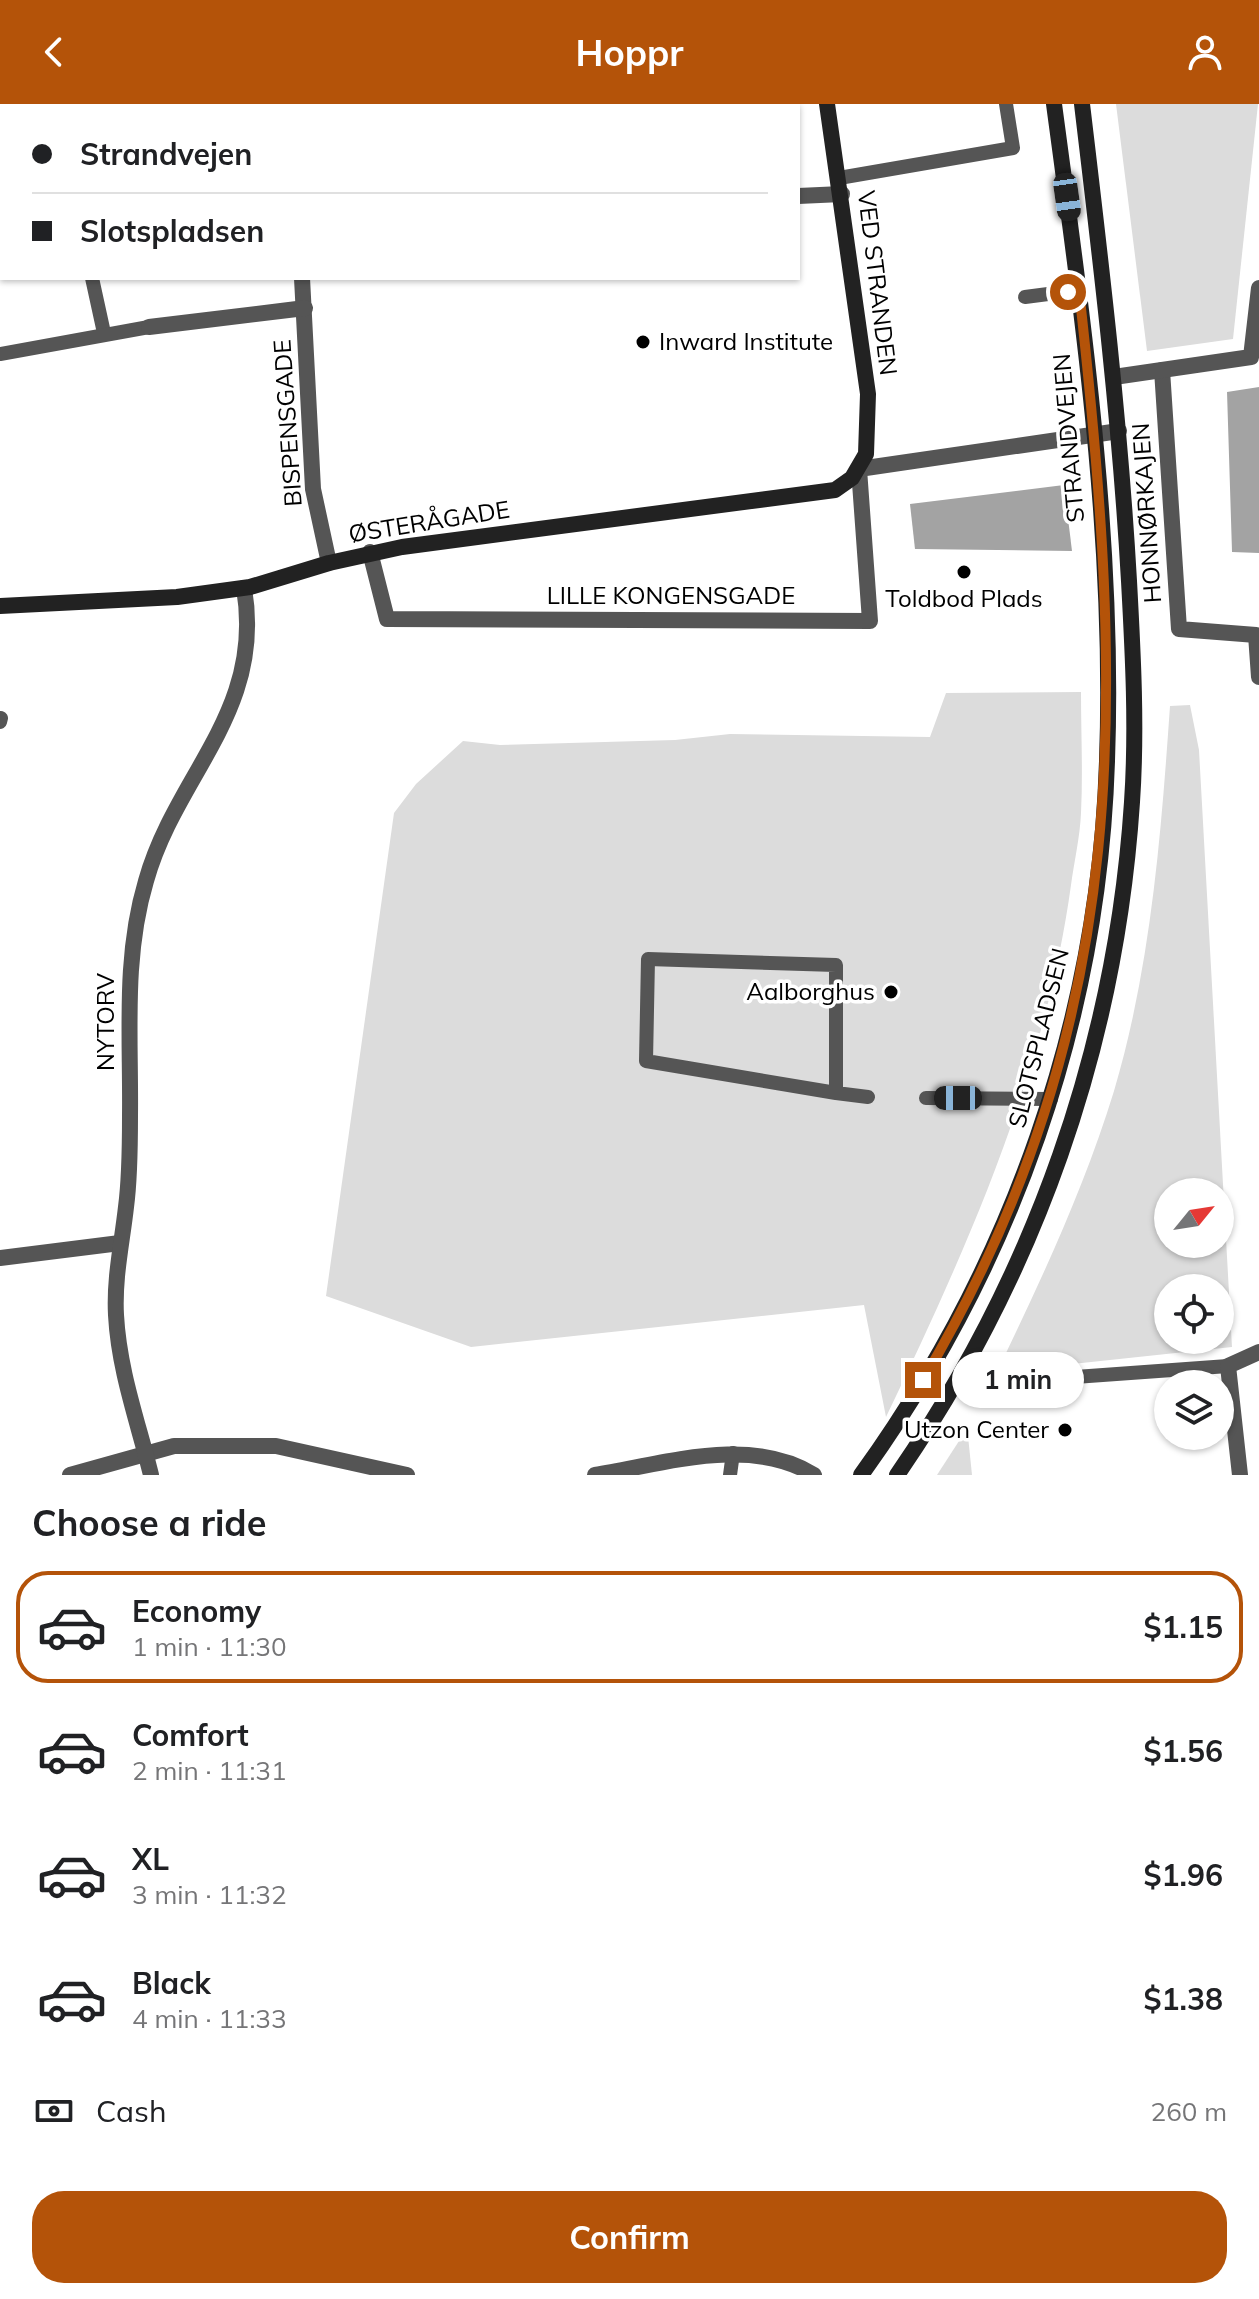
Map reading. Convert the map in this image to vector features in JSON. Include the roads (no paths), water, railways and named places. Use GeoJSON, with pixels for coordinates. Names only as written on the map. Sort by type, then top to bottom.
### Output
{"type":"FeatureCollection","features":[{"type":"Feature","properties":{"kind":"main road","name":"VED STRANDEN"},"geometry":{"type":"LineString","coordinates":[[827,104],[868,394],[868,437],[859,469]]}},
{"type":"Feature","properties":{"kind":"main road","name":"STRANDVEJEN"},"geometry":{"type":"LineString","coordinates":[[1054,104],[1079,290],[1094,435],[1107,626]]}},
{"type":"Feature","properties":{"kind":"main road","name":"STRANDVEJEN"},"geometry":{"type":"LineString","coordinates":[[965,1372],[1031,1238],[1072,1125],[1100,1024],[1117,936],[1132,803],[1131,626],[1119,431],[1082,104]]}},
{"type":"Feature","properties":{"kind":"main road","name":"ØSTERÅGADE"},"geometry":{"type":"LineString","coordinates":[[0,606],[177,597],[244,588],[370,552],[826,494],[843,485],[859,469]]}},
{"type":"Feature","properties":{"kind":"main road","name":"SLOTSPLADSEN"},"geometry":{"type":"LineString","coordinates":[[861,1475],[895,1429],[984,1271],[1029,1167],[1051,1099],[1080,988],[1098,874],[1107,761],[1107,626]]}},
{"type":"Feature","properties":{"kind":"main road"},"geometry":{"type":"LineString","coordinates":[[897,1475],[965,1372]]}},
{"type":"Feature","properties":{"kind":"street"},"geometry":{"type":"LineString","coordinates":[[800,196],[840,186]]}},
{"type":"Feature","properties":{"kind":"street","name":"BISPENSGADE"},"geometry":{"type":"LineString","coordinates":[[302,280],[313,489],[329,563]]}},
{"type":"Feature","properties":{"kind":"street"},"geometry":{"type":"LineString","coordinates":[[1114,377],[1251,357],[1259,288]]}},
{"type":"Feature","properties":{"kind":"street"},"geometry":{"type":"LineString","coordinates":[[149,327],[305,308]]}},
{"type":"Feature","properties":{"kind":"street","name":"HONNØRKAJEN"},"geometry":{"type":"LineString","coordinates":[[1162,370],[1179,629],[1256,635],[1259,677]]}},
{"type":"Feature","properties":{"kind":"street"},"geometry":{"type":"LineString","coordinates":[[859,469],[1119,431]]}},
{"type":"Feature","properties":{"kind":"street","name":"LILLE KONGENSGADE"},"geometry":{"type":"LineString","coordinates":[[370,552],[387,619],[870,621],[859,469]]}},
{"type":"Feature","properties":{"kind":"street","name":"NYTORV"},"geometry":{"type":"LineString","coordinates":[[151,1475],[134,1419],[119,1345],[116,1277],[130,1151],[131,935],[146,878],[161,844],[234,704],[244,657],[247,604],[244,588]]}},
{"type":"Feature","properties":{"kind":"street"},"geometry":{"type":"LineString","coordinates":[[0,1258],[120,1243]]}},
{"type":"Feature","properties":{"kind":"street"},"geometry":{"type":"LineString","coordinates":[[1240,1475],[1228,1366],[1259,1352]]}},
{"type":"Feature","properties":{"kind":"street"},"geometry":{"type":"LineString","coordinates":[[70,1475],[174,1446],[276,1446],[407,1475]]}},
{"type":"Feature","properties":{"kind":"street"},"geometry":{"type":"LineString","coordinates":[[595,1475],[733,1453],[783,1458],[814,1475]]}},
{"type":"Feature","properties":{"kind":"lane"},"geometry":{"type":"LineString","coordinates":[[840,186],[1013,148],[1006,104]]}},
{"type":"Feature","properties":{"kind":"lane"},"geometry":{"type":"LineString","coordinates":[[92,280],[104,333]]}},
{"type":"Feature","properties":{"kind":"lane"},"geometry":{"type":"LineString","coordinates":[[1025,297],[1079,290]]}},
{"type":"Feature","properties":{"kind":"lane"},"geometry":{"type":"LineString","coordinates":[[0,354],[149,327]]}},
{"type":"Feature","properties":{"kind":"lane"},"geometry":{"type":"LineString","coordinates":[[836,1093],[836,965],[648,959],[646,1061],[836,1093],[868,1097]]}},
{"type":"Feature","properties":{"kind":"lane"},"geometry":{"type":"LineString","coordinates":[[926,1098],[1051,1099]]}},
{"type":"Feature","properties":{"kind":"lane"},"geometry":{"type":"LineString","coordinates":[[965,1372],[1004,1382],[1228,1366]]}},
{"type":"Feature","properties":{"kind":"lane"},"geometry":{"type":"LineString","coordinates":[[730,1475],[733,1453]]}},
{"type":"Feature","properties":{"kind":"place","name":"Inward Institute"},"geometry":{"type":"Point","coordinates":[643,342]}},
{"type":"Feature","properties":{"kind":"place","name":"Toldbod Plads"},"geometry":{"type":"Point","coordinates":[964,572]}},
{"type":"Feature","properties":{"kind":"place","name":"Aalborghus"},"geometry":{"type":"Point","coordinates":[891,992]}},
{"type":"Feature","properties":{"kind":"place","name":"Utzon Center"},"geometry":{"type":"Point","coordinates":[1065,1430]}}]}
